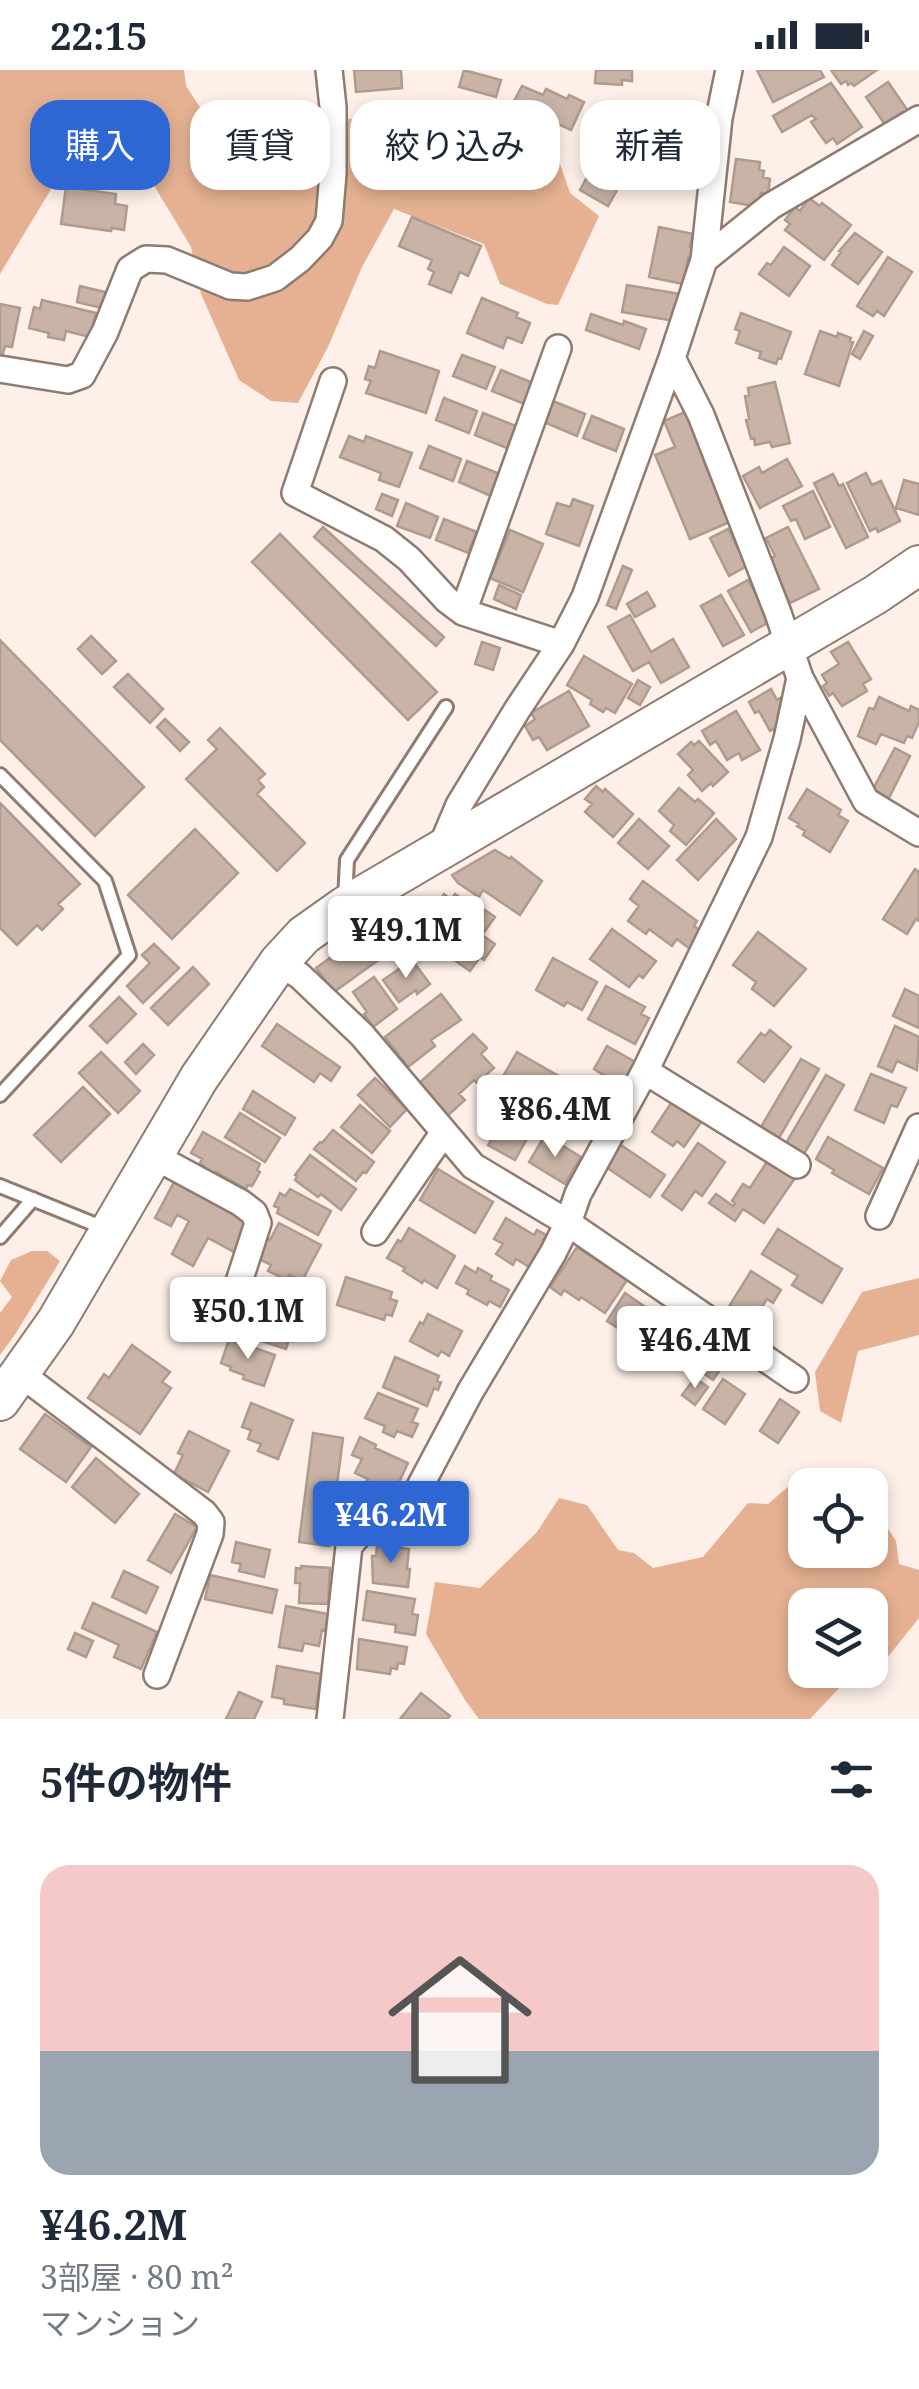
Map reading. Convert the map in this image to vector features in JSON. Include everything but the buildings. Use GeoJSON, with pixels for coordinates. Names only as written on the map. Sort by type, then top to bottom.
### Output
{"type":"FeatureCollection","features":[{"type":"Feature","properties":{"kind":"street"},"geometry":{"type":"LineString","coordinates":[[0,369],[68,380],[82,375],[105,332],[130,269],[146,259],[167,260],[230,286],[247,287],[275,278],[300,259],[320,238],[328,220],[333,174],[329,70]]}},
{"type":"Feature","properties":{"kind":"street"},"geometry":{"type":"LineString","coordinates":[[440,850],[459,805],[561,644],[585,597],[704,260],[718,118],[729,70]]}},
{"type":"Feature","properties":{"kind":"street"},"geometry":{"type":"LineString","coordinates":[[704,260],[771,206],[919,119]]}},
{"type":"Feature","properties":{"kind":"street"},"geometry":{"type":"LineString","coordinates":[[464,612],[558,348]]}},
{"type":"Feature","properties":{"kind":"street"},"geometry":{"type":"LineString","coordinates":[[672,358],[701,415],[794,662],[866,801],[919,833]]}},
{"type":"Feature","properties":{"kind":"street"},"geometry":{"type":"LineString","coordinates":[[334,381],[295,493],[384,539],[464,612],[561,644]]}},
{"type":"Feature","properties":{"kind":"street"},"geometry":{"type":"LineString","coordinates":[[157,1675],[210,1534],[211,1522],[10,1387],[56,1322],[198,1078],[279,962],[304,935],[344,906],[440,850],[794,662],[919,566]]}},
{"type":"Feature","properties":{"kind":"street"},"geometry":{"type":"LineString","coordinates":[[330,1719],[349,1546],[362,1531],[392,1514],[417,1492],[568,1224],[578,1194],[645,1071],[759,837],[787,738],[794,662]]}},
{"type":"Feature","properties":{"kind":"street"},"geometry":{"type":"LineString","coordinates":[[279,962],[300,976],[362,1034],[473,1166],[568,1224],[795,1379]]}},
{"type":"Feature","properties":{"kind":"street"},"geometry":{"type":"LineString","coordinates":[[645,1071],[797,1166]]}},
{"type":"Feature","properties":{"kind":"street"},"geometry":{"type":"LineString","coordinates":[[878,1216],[919,1127]]}},
{"type":"Feature","properties":{"kind":"street"},"geometry":{"type":"LineString","coordinates":[[375,1232],[444,1132]]}},
{"type":"Feature","properties":{"kind":"street"},"geometry":{"type":"LineString","coordinates":[[154,1156],[241,1202],[254,1213],[258,1223],[226,1322]]}},
{"type":"Feature","properties":{"kind":"lane"},"geometry":{"type":"LineString","coordinates":[[344,906],[347,860],[446,707]]}},
{"type":"Feature","properties":{"kind":"lane"},"geometry":{"type":"LineString","coordinates":[[0,775],[105,881],[129,955],[0,1095]]}},
{"type":"Feature","properties":{"kind":"lane"},"geometry":{"type":"LineString","coordinates":[[0,1186],[111,1231]]}},
{"type":"Feature","properties":{"kind":"lane"},"geometry":{"type":"LineString","coordinates":[[0,1237],[33,1200]]}},
{"type":"Feature","properties":{"kind":"shaded area"},"geometry":{"type":"Polygon","coordinates":[[[0,70],[184,70],[186,86],[195,100],[190,100],[190,190],[330,190],[330,118],[350,119],[350,190],[560,190],[560,164],[570,193],[599,216],[558,305],[500,284],[484,244],[394,209],[298,403],[271,401],[239,380],[201,294],[191,247],[157,190],[170,190],[170,100],[30,100],[30,190],[51,190],[0,274],[0,70]]]}},
{"type":"Feature","properties":{"kind":"shaded area"},"geometry":{"type":"Polygon","coordinates":[[[32,1251],[47,1251],[60,1261],[0,1355],[0,1313],[12,1297],[0,1281],[11,1260],[32,1251]]]}},
{"type":"Feature","properties":{"kind":"shaded area"},"geometry":{"type":"Polygon","coordinates":[[[919,1278],[919,1335],[858,1351],[841,1423],[820,1411],[815,1372],[862,1292],[919,1278]]]}},
{"type":"Feature","properties":{"kind":"shaded area"},"geometry":{"type":"Polygon","coordinates":[[[788,1487],[788,1568],[888,1568],[888,1529],[896,1541],[899,1564],[919,1570],[919,1618],[888,1657],[888,1588],[788,1588],[788,1688],[839,1688],[810,1719],[479,1719],[426,1634],[435,1582],[480,1588],[537,1532],[559,1498],[587,1505],[618,1550],[634,1553],[653,1568],[703,1557],[748,1503],[768,1504],[788,1487]]]}}]}
